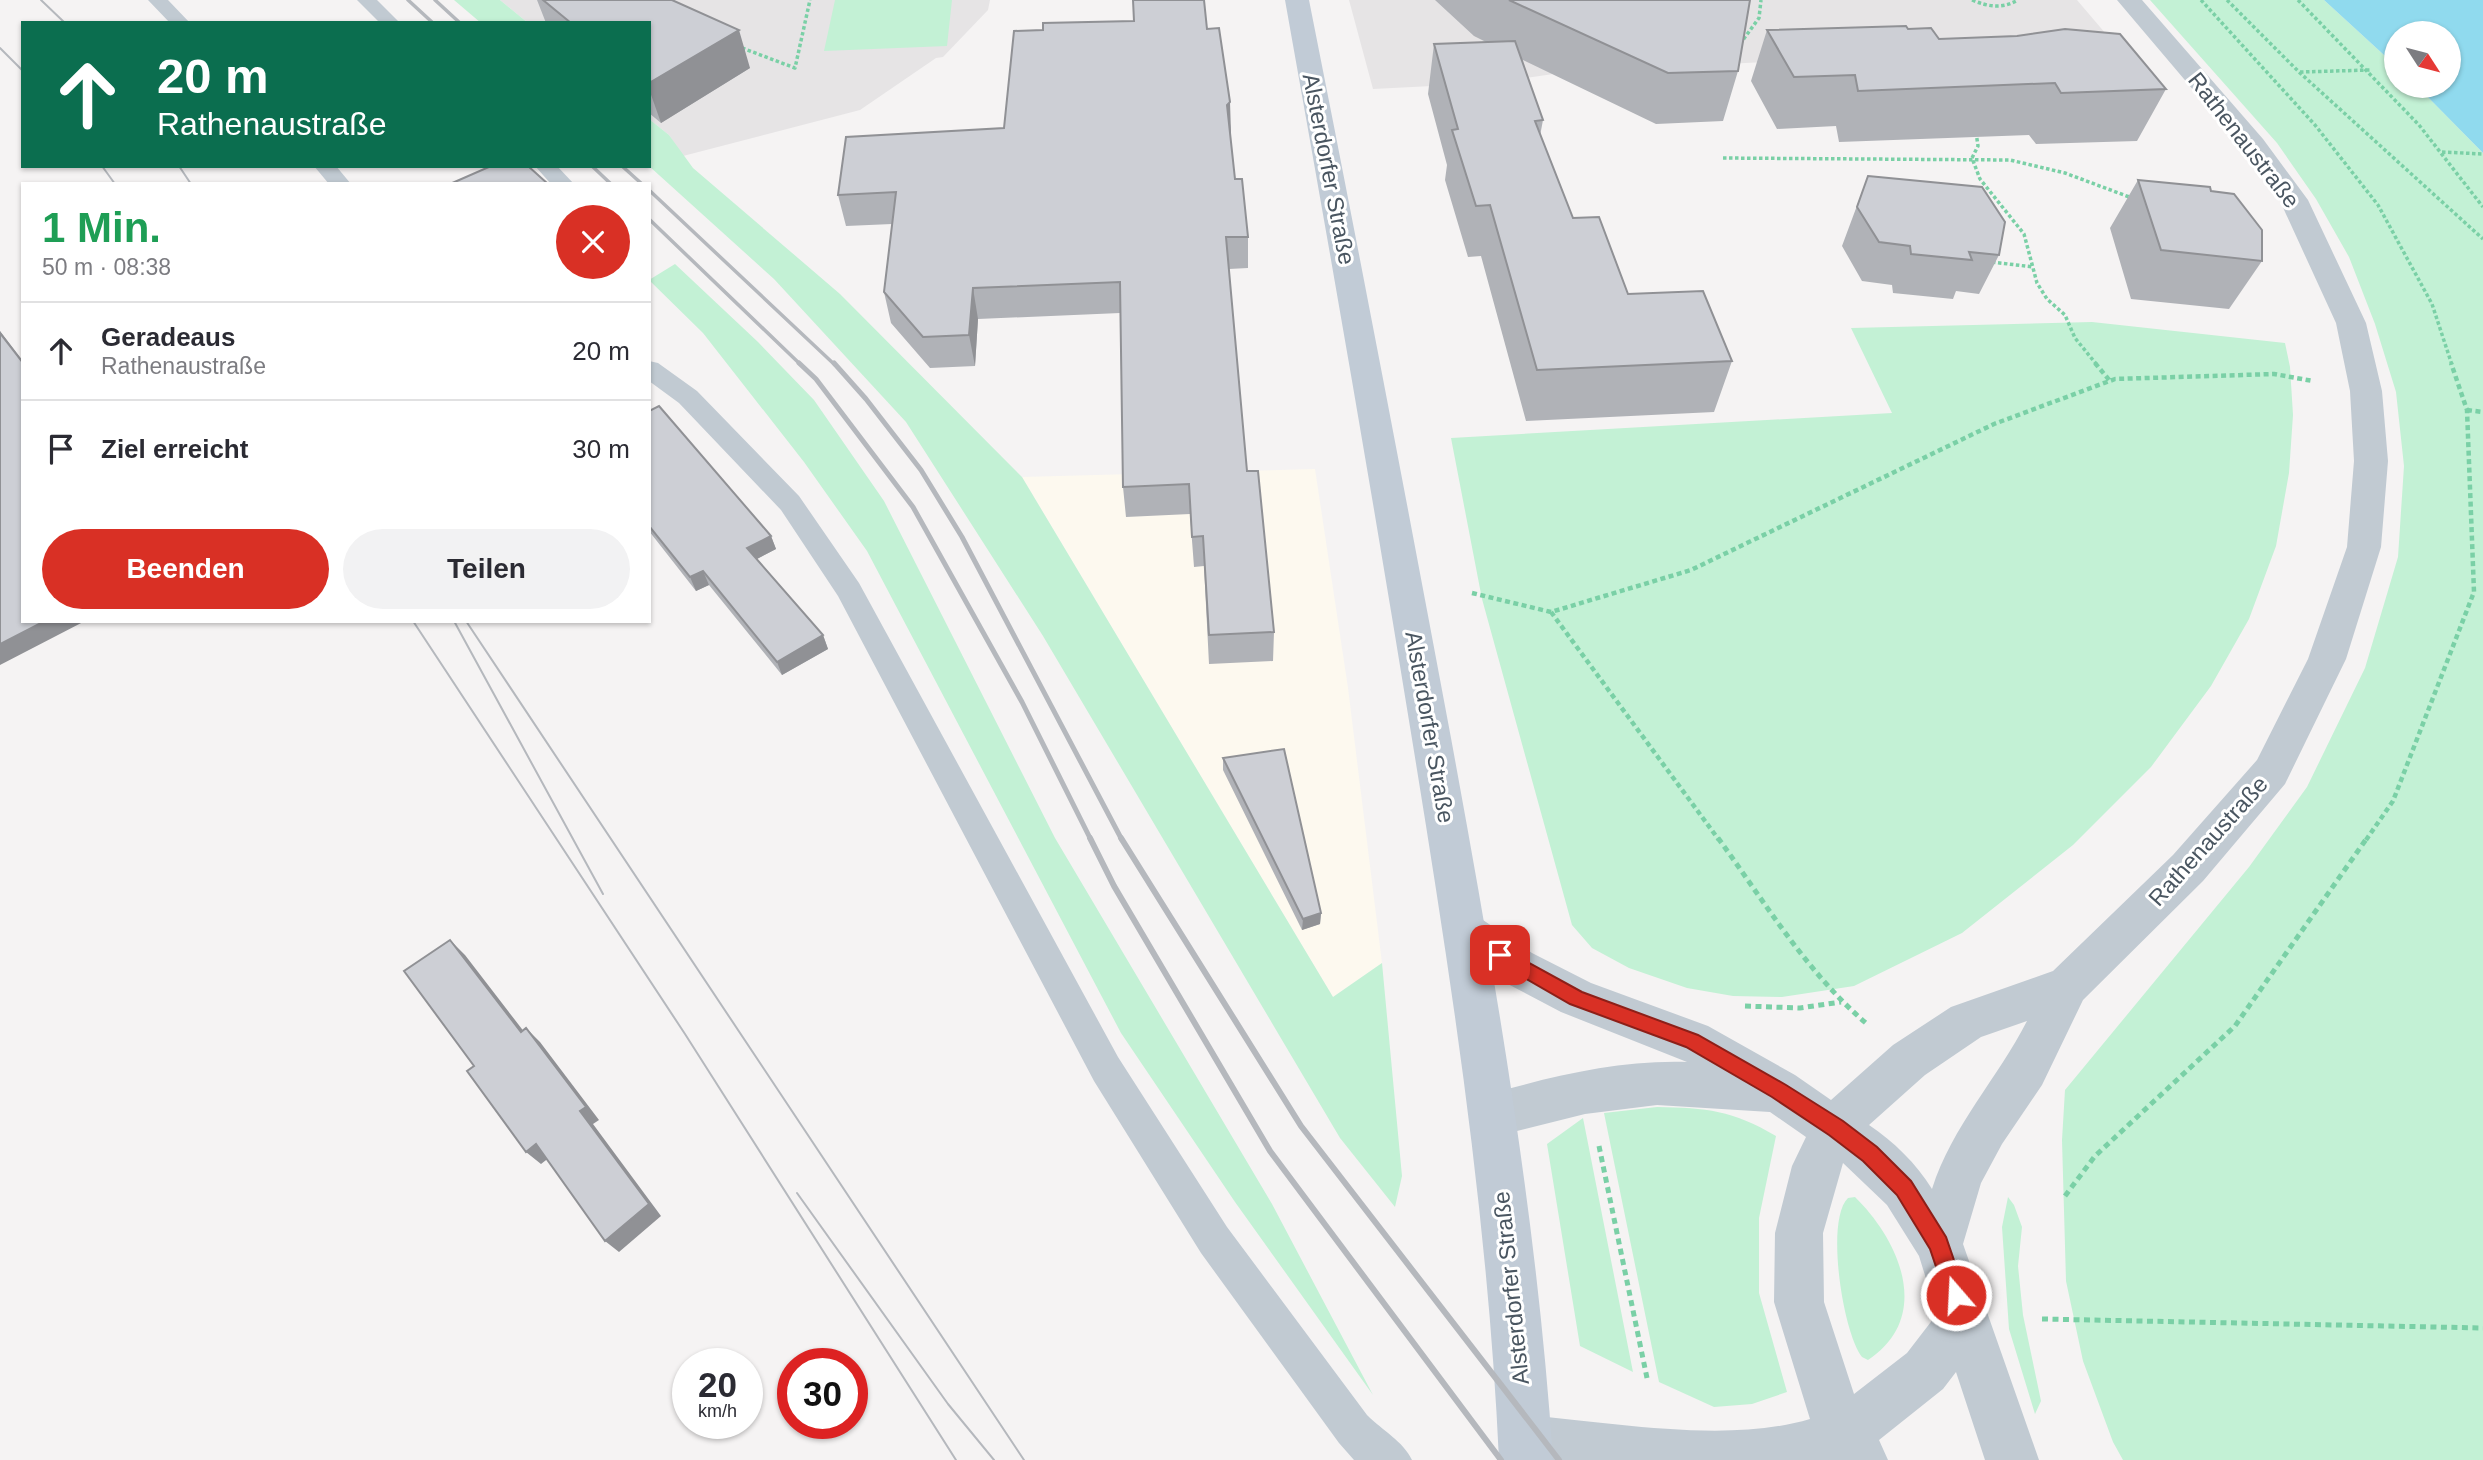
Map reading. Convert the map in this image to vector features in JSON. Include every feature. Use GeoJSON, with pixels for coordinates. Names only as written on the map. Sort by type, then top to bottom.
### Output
{"type":"FeatureCollection","features":[{"type":"Feature","properties":{"kind":"street","name":"Alsterdorfer Straße"},"geometry":{"type":"LineString","coordinates":[[1297,0],[1404,575],[1465,931],[1493,1115],[1517,1323],[1525,1450]]}},
{"type":"Feature","properties":{"kind":"street","name":"Rathenaustraße"},"geometry":{"type":"LineString","coordinates":[[1939,1244],[1960,1175],[1986,1128],[2026,1070],[2068,986],[2188,869],[2272,772],[2328,659],[2364,547],[2371,461],[2366,391],[2351,323],[2294,200],[2254,145],[2129,0]]}},
{"type":"Feature","properties":{"kind":"street"},"geometry":{"type":"LineString","coordinates":[[1465,931],[1517,967],[1577,998],[1692,1041],[1779,1091],[1870,1154],[1904,1188],[1939,1244],[2011,1460]]}},
{"type":"Feature","properties":{"kind":"street","name":"Rathenaustraße"},"geometry":{"type":"LineString","coordinates":[[1851,1448],[1799,1302],[1799,1233],[1816,1166],[1836,1128],[1859,1101],[1909,1060],[1967,1022],[2068,986]]}},
{"type":"Feature","properties":{"kind":"street"},"geometry":{"type":"LineString","coordinates":[[1493,1115],[1565,1096],[1639,1084],[1688,1084],[1779,1091]]}},
{"type":"Feature","properties":{"kind":"street"},"geometry":{"type":"LineString","coordinates":[[1525,1450],[1725,1457],[1851,1448],[1925,1371],[1964,1320]]}},
{"type":"Feature","properties":{"kind":"lane"},"geometry":{"type":"LineString","coordinates":[[157,0],[179,21]]}},
{"type":"Feature","properties":{"kind":"lane"},"geometry":{"type":"LineString","coordinates":[[366,0],[389,21]]}},
{"type":"Feature","properties":{"kind":"lane"},"geometry":{"type":"LineString","coordinates":[[326,168],[339,182]]}},
{"type":"Feature","properties":{"kind":"lane"},"geometry":{"type":"LineString","coordinates":[[547,168],[562,182]]}},
{"type":"Feature","properties":{"kind":"lane"},"geometry":{"type":"LineString","coordinates":[[651,370],[688,397],[797,514],[849,590],[1106,1069],[1214,1240],[1353,1429],[1371,1448],[1391,1460]]}},
{"type":"Feature","properties":{"kind":"path"},"geometry":{"type":"LineString","coordinates":[[731,43],[795,68],[810,0]]}},
{"type":"Feature","properties":{"kind":"path"},"geometry":{"type":"LineString","coordinates":[[1732,47],[1741,43],[1756,26],[1763,5],[1761,0]]}},
{"type":"Feature","properties":{"kind":"path"},"geometry":{"type":"LineString","coordinates":[[1972,0],[1988,6],[2008,6],[2018,0]]}},
{"type":"Feature","properties":{"kind":"path"},"geometry":{"type":"LineString","coordinates":[[2227,0],[2299,72],[2483,239]]}},
{"type":"Feature","properties":{"kind":"path"},"geometry":{"type":"LineString","coordinates":[[2298,0],[2370,70],[2441,152],[2483,208]]}},
{"type":"Feature","properties":{"kind":"path"},"geometry":{"type":"LineString","coordinates":[[2299,72],[2370,70]]}},
{"type":"Feature","properties":{"kind":"path"},"geometry":{"type":"LineString","coordinates":[[1972,158],[1977,152],[1980,139],[1976,130]]}},
{"type":"Feature","properties":{"kind":"path"},"geometry":{"type":"LineString","coordinates":[[2477,146],[2483,153]]}},
{"type":"Feature","properties":{"kind":"path"},"geometry":{"type":"LineString","coordinates":[[2441,152],[2483,153]]}},
{"type":"Feature","properties":{"kind":"path"},"geometry":{"type":"LineString","coordinates":[[1723,158],[2010,160],[2065,173],[2139,201]]}},
{"type":"Feature","properties":{"kind":"path"},"geometry":{"type":"LineString","coordinates":[[1972,158],[1980,179],[2024,234],[2037,283],[2047,299],[2065,315],[2075,338],[2110,381]]}},
{"type":"Feature","properties":{"kind":"path"},"geometry":{"type":"LineString","coordinates":[[1985,261],[2033,267]]}},
{"type":"Feature","properties":{"kind":"path"},"geometry":{"type":"LineString","coordinates":[[1472,593],[1551,612],[1691,570],[1994,424],[2110,381],[2274,374],[2299,378]]}},
{"type":"Feature","properties":{"kind":"path"},"geometry":{"type":"LineString","coordinates":[[2467,410],[2483,412]]}},
{"type":"Feature","properties":{"kind":"path"},"geometry":{"type":"LineString","coordinates":[[1551,612],[1822,978],[1841,1002],[1859,1016]]}},
{"type":"Feature","properties":{"kind":"path"},"geometry":{"type":"LineString","coordinates":[[1599,1142],[1647,1378]]}},
{"type":"Feature","properties":{"kind":"path"},"geometry":{"type":"LineString","coordinates":[[2042,1319],[2483,1328]]}},
{"type":"Feature","properties":{"kind":"shaded area"},"geometry":{"type":"Polygon","coordinates":[[[500,0],[990,0],[988,10],[943,57],[936,58],[860,110],[683,156],[669,135],[651,121],[651,21],[526,21],[500,0]]]}},
{"type":"Feature","properties":{"kind":"shaded area"},"geometry":{"type":"Polygon","coordinates":[[[1349,0],[2077,0],[2141,75],[1806,60],[1567,72],[1491,83],[1373,89],[1349,0]]]}},
{"type":"Feature","properties":{"kind":"shaded area"},"geometry":{"type":"Polygon","coordinates":[[[1315,469],[1348,688],[1382,963],[1333,997],[1022,477],[1315,469]]]}},
{"type":"Feature","properties":{"kind":"green space"},"geometry":{"type":"Polygon","coordinates":[[[454,0],[500,0],[526,21],[479,21],[454,0]]]}},
{"type":"Feature","properties":{"kind":"green space"},"geometry":{"type":"Polygon","coordinates":[[[835,0],[952,0],[947,46],[824,51],[835,0]]]}},
{"type":"Feature","properties":{"kind":"green space"},"geometry":{"type":"Polygon","coordinates":[[[2150,0],[2324,0],[2384,55],[2384,98],[2429,98],[2483,153],[2483,1460],[2123,1460],[2113,1442],[2083,1361],[2066,1281],[2062,1140],[2065,1090],[2249,867],[2307,787],[2365,668],[2398,557],[2404,466],[2396,392],[2375,324],[2349,257],[2316,199],[2277,143],[2150,0]]]}},
{"type":"Feature","properties":{"kind":"green space"},"geometry":{"type":"Polygon","coordinates":[[[651,121],[669,135],[693,168],[840,294],[1022,477],[1333,997],[1382,963],[1402,1176],[1395,1207],[1340,1138],[1043,636],[906,422],[774,279],[651,168],[651,121]]]}},
{"type":"Feature","properties":{"kind":"green space"},"geometry":{"type":"Polygon","coordinates":[[[675,264],[758,342],[814,400],[884,501],[1055,838],[1272,1204],[1373,1395],[1235,1202],[1121,1033],[867,551],[804,462],[703,333],[651,282],[651,279],[675,264]]]}},
{"type":"Feature","properties":{"kind":"green space"},"geometry":{"type":"Polygon","coordinates":[[[2092,322],[2285,343],[2290,367],[2293,415],[2289,473],[2276,546],[2249,619],[2211,686],[2151,767],[2073,845],[1962,933],[1854,986],[1782,997],[1733,996],[1687,988],[1629,968],[1592,948],[1572,925],[1482,599],[1451,438],[1892,413],[1851,328],[2092,322]]]}},
{"type":"Feature","properties":{"kind":"green space"},"geometry":{"type":"Polygon","coordinates":[[[1657,1107],[1719,1112],[1746,1121],[1776,1136],[1759,1218],[1759,1293],[1787,1392],[1752,1404],[1714,1407],[1659,1382],[1604,1113],[1657,1107]]]}},
{"type":"Feature","properties":{"kind":"green space"},"geometry":{"type":"Polygon","coordinates":[[[1583,1118],[1633,1372],[1580,1346],[1547,1144],[1583,1118]]]}},
{"type":"Feature","properties":{"kind":"green space"},"geometry":{"type":"Polygon","coordinates":[[[1855,1197],[1885,1235],[1903,1279],[1904,1301],[1900,1323],[1888,1342],[1868,1360],[1862,1357],[1849,1325],[1843,1302],[1837,1252],[1841,1210],[1848,1198],[1855,1197]]]}},
{"type":"Feature","properties":{"kind":"green space"},"geometry":{"type":"Polygon","coordinates":[[[2008,1197],[2022,1227],[2018,1266],[2023,1315],[2041,1401],[2035,1414],[2009,1329],[2002,1227],[2008,1197]]]}},
{"type":"Feature","properties":{"kind":"water"},"geometry":{"type":"Polygon","coordinates":[[[2324,0],[2483,0],[2483,153],[2429,98],[2461,98],[2461,21],[2384,21],[2384,55],[2324,0]]]}},
{"type":"Feature","properties":{"kind":"building"},"geometry":{"type":"Polygon","coordinates":[[[543,0],[672,0],[739,30],[651,82],[651,21],[569,21],[543,0]]]}},
{"type":"Feature","properties":{"kind":"building"},"geometry":{"type":"Polygon","coordinates":[[[1133,0],[1204,0],[1207,29],[1219,28],[1230,102],[1227,105],[1235,179],[1242,179],[1248,237],[1226,237],[1247,471],[1258,471],[1274,632],[1209,635],[1203,536],[1192,537],[1189,484],[1123,487],[1120,282],[973,288],[969,335],[923,337],[884,292],[896,192],[838,195],[846,137],[1004,128],[1014,31],[1043,30],[1043,23],[1134,21],[1133,0]]]}},
{"type":"Feature","properties":{"kind":"building"},"geometry":{"type":"Polygon","coordinates":[[[1509,0],[1750,0],[1738,71],[1668,73],[1509,0]]]}},
{"type":"Feature","properties":{"kind":"building"},"geometry":{"type":"Polygon","coordinates":[[[1906,26],[1908,29],[1931,28],[1939,39],[2017,36],[2065,29],[2120,34],[2166,89],[2061,93],[2055,83],[1858,91],[1855,75],[1794,77],[1767,30],[1906,26]]]}},
{"type":"Feature","properties":{"kind":"building"},"geometry":{"type":"Polygon","coordinates":[[[1515,41],[1543,120],[1535,121],[1573,218],[1599,217],[1628,294],[1703,291],[1732,361],[1537,370],[1490,205],[1476,206],[1452,130],[1458,129],[1434,44],[1515,41]]]}},
{"type":"Feature","properties":{"kind":"building"},"geometry":{"type":"Polygon","coordinates":[[[486,168],[530,168],[546,182],[455,182],[486,168]]]}},
{"type":"Feature","properties":{"kind":"building"},"geometry":{"type":"Polygon","coordinates":[[[1868,176],[1982,187],[2005,222],[1999,255],[1969,252],[1972,260],[1911,254],[1910,246],[1879,242],[1857,207],[1868,176]]]}},
{"type":"Feature","properties":{"kind":"building"},"geometry":{"type":"Polygon","coordinates":[[[2138,180],[2210,187],[2211,191],[2234,194],[2262,230],[2262,261],[2161,250],[2138,180]]]}},
{"type":"Feature","properties":{"kind":"building"},"geometry":{"type":"Polygon","coordinates":[[[0,333],[21,360],[21,623],[41,623],[0,644],[0,333]]]}},
{"type":"Feature","properties":{"kind":"building"},"geometry":{"type":"Polygon","coordinates":[[[659,406],[771,536],[747,548],[823,635],[777,662],[703,571],[690,577],[651,528],[651,410],[659,406]]]}},
{"type":"Feature","properties":{"kind":"building"},"geometry":{"type":"Polygon","coordinates":[[[1284,749],[1321,913],[1303,919],[1223,758],[1284,749]]]}},
{"type":"Feature","properties":{"kind":"building"},"geometry":{"type":"Polygon","coordinates":[[[450,940],[521,1032],[526,1028],[586,1107],[580,1111],[649,1204],[605,1241],[536,1144],[526,1152],[467,1071],[474,1066],[404,971],[450,940]]]}},
{"type":"Feature","properties":{"kind":"tram line"},"geometry":{"type":"LineString","coordinates":[[41,0],[63,21]]}},
{"type":"Feature","properties":{"kind":"tram line"},"geometry":{"type":"LineString","coordinates":[[0,48],[21,69]]}},
{"type":"Feature","properties":{"kind":"tram line"},"geometry":{"type":"LineString","coordinates":[[103,168],[114,182]]}},
{"type":"Feature","properties":{"kind":"tram line"},"geometry":{"type":"LineString","coordinates":[[180,168],[190,182]]}},
{"type":"Feature","properties":{"kind":"tram line"},"geometry":{"type":"LineString","coordinates":[[414,623],[685,1034],[956,1460]]}},
{"type":"Feature","properties":{"kind":"tram line"},"geometry":{"type":"LineString","coordinates":[[455,623],[603,894]]}},
{"type":"Feature","properties":{"kind":"tram line"},"geometry":{"type":"LineString","coordinates":[[467,623],[1024,1460]]}},
{"type":"Feature","properties":{"kind":"tram line"},"geometry":{"type":"LineString","coordinates":[[797,1193],[948,1404],[994,1460]]}},
{"type":"Feature","properties":{"kind":"railway"},"geometry":{"type":"LineString","coordinates":[[408,0],[431,21]]}},
{"type":"Feature","properties":{"kind":"railway"},"geometry":{"type":"LineString","coordinates":[[435,0],[458,21]]}},
{"type":"Feature","properties":{"kind":"railway"},"geometry":{"type":"LineString","coordinates":[[594,168],[609,182]]}},
{"type":"Feature","properties":{"kind":"railway"},"geometry":{"type":"LineString","coordinates":[[624,168],[640,182]]}},
{"type":"Feature","properties":{"kind":"railway"},"geometry":{"type":"LineString","coordinates":[[651,192],[835,365]]}},
{"type":"Feature","properties":{"kind":"railway"},"geometry":{"type":"LineString","coordinates":[[651,221],[801,365]]}},
{"type":"Feature","properties":{"kind":"railway"},"geometry":{"type":"LineString","coordinates":[[799,363],[816,379],[913,507],[1022,702],[1114,886],[1270,1151],[1501,1460]]}},
{"type":"Feature","properties":{"kind":"railway"},"geometry":{"type":"LineString","coordinates":[[834,363],[866,399],[921,470],[962,537],[1122,840]]}},
{"type":"Feature","properties":{"kind":"railway"},"geometry":{"type":"LineString","coordinates":[[1121,838],[1301,1126],[1559,1460]]}},
{"type":"Feature","properties":{"kind":"route"},"geometry":{"type":"LineString","coordinates":[[1500,955],[1517,967],[1577,998],[1692,1041],[1779,1091],[1836,1128],[1870,1154],[1904,1188],[1939,1244],[1956,1295]]}}]}
